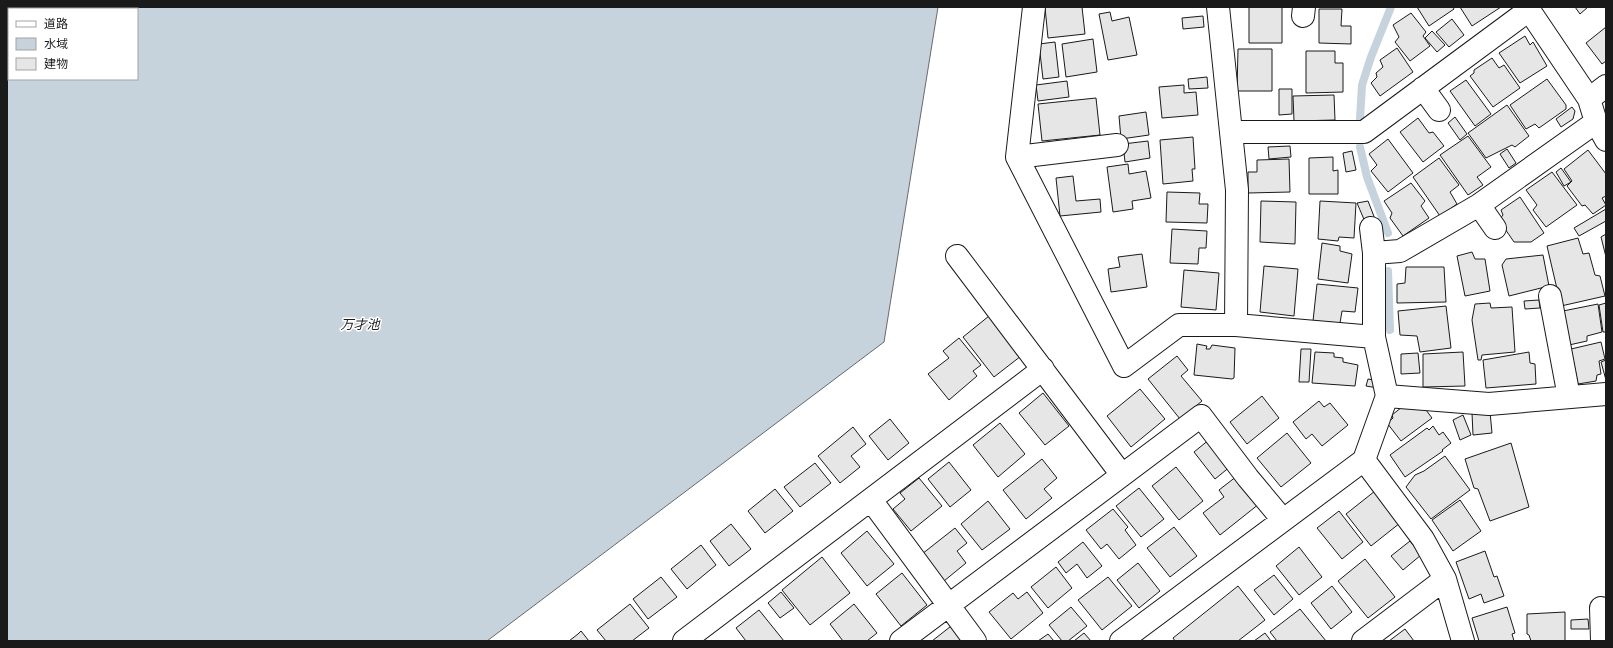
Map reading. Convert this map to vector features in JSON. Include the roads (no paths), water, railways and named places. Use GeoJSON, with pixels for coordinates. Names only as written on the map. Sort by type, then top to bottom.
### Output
{"type":"FeatureCollection","features":[{"type":"Feature","properties":{"kind":"street"},"geometry":{"type":"LineString","coordinates":[[1034,7],[1017,157],[1124,366],[1179,325],[1236,325],[1374,337]]}},
{"type":"Feature","properties":{"kind":"street"},"geometry":{"type":"LineString","coordinates":[[1218,7],[1237,190],[1236,325]]}},
{"type":"Feature","properties":{"kind":"street"},"geometry":{"type":"LineString","coordinates":[[1231,132],[1364,132],[1529,8],[1589,99],[1601,131],[1400,251],[1374,253]]}},
{"type":"Feature","properties":{"kind":"street"},"geometry":{"type":"LineString","coordinates":[[1589,99],[1606,86]]}},
{"type":"Feature","properties":{"kind":"street"},"geometry":{"type":"LineString","coordinates":[[1423,88],[1440,110]]}},
{"type":"Feature","properties":{"kind":"street"},"geometry":{"type":"LineString","coordinates":[[1017,157],[1117,145]]}},
{"type":"Feature","properties":{"kind":"street"},"geometry":{"type":"LineString","coordinates":[[1479,205],[1495,228]]}},
{"type":"Feature","properties":{"kind":"street"},"geometry":{"type":"LineString","coordinates":[[1121,641],[1364,460],[1387,396],[1374,337],[1374,253],[1371,228]]}},
{"type":"Feature","properties":{"kind":"street"},"geometry":{"type":"LineString","coordinates":[[957,256],[1122,475]]}},
{"type":"Feature","properties":{"kind":"street"},"geometry":{"type":"LineString","coordinates":[[1550,296],[1569,397]]}},
{"type":"Feature","properties":{"kind":"street"},"geometry":{"type":"LineString","coordinates":[[684,641],[1043,369]]}},
{"type":"Feature","properties":{"kind":"street"},"geometry":{"type":"LineString","coordinates":[[1387,396],[1489,404],[1606,394]]}},
{"type":"Feature","properties":{"kind":"street"},"geometry":{"type":"LineString","coordinates":[[901,641],[1201,416],[1283,520]]}},
{"type":"Feature","properties":{"kind":"street"},"geometry":{"type":"LineString","coordinates":[[1364,460],[1423,539],[1445,579],[1463,641]]}},
{"type":"Feature","properties":{"kind":"street"},"geometry":{"type":"LineString","coordinates":[[870,500],[975,641]]}},
{"type":"Feature","properties":{"kind":"street"},"geometry":{"type":"LineString","coordinates":[[1363,641],[1445,579]]}},
{"type":"Feature","properties":{"kind":"street"},"geometry":{"type":"LineString","coordinates":[[1601,608],[1602,641]]}},
{"type":"Feature","properties":{"kind":"water","name":"万才池"},"geometry":{"type":"Polygon","coordinates":[[[7,7],[938,7],[884,342],[487,641],[7,641],[7,7]]]}},
{"type":"Feature","properties":{"kind":"waterway"},"geometry":{"type":"LineString","coordinates":[[1360,119],[1362,85],[1371,57],[1391,7]]}},
{"type":"Feature","properties":{"kind":"waterway"},"geometry":{"type":"LineString","coordinates":[[1360,147],[1367,177],[1388,233]]}},
{"type":"Feature","properties":{"kind":"waterway"},"geometry":{"type":"LineString","coordinates":[[1388,271],[1390,330]]}}]}
